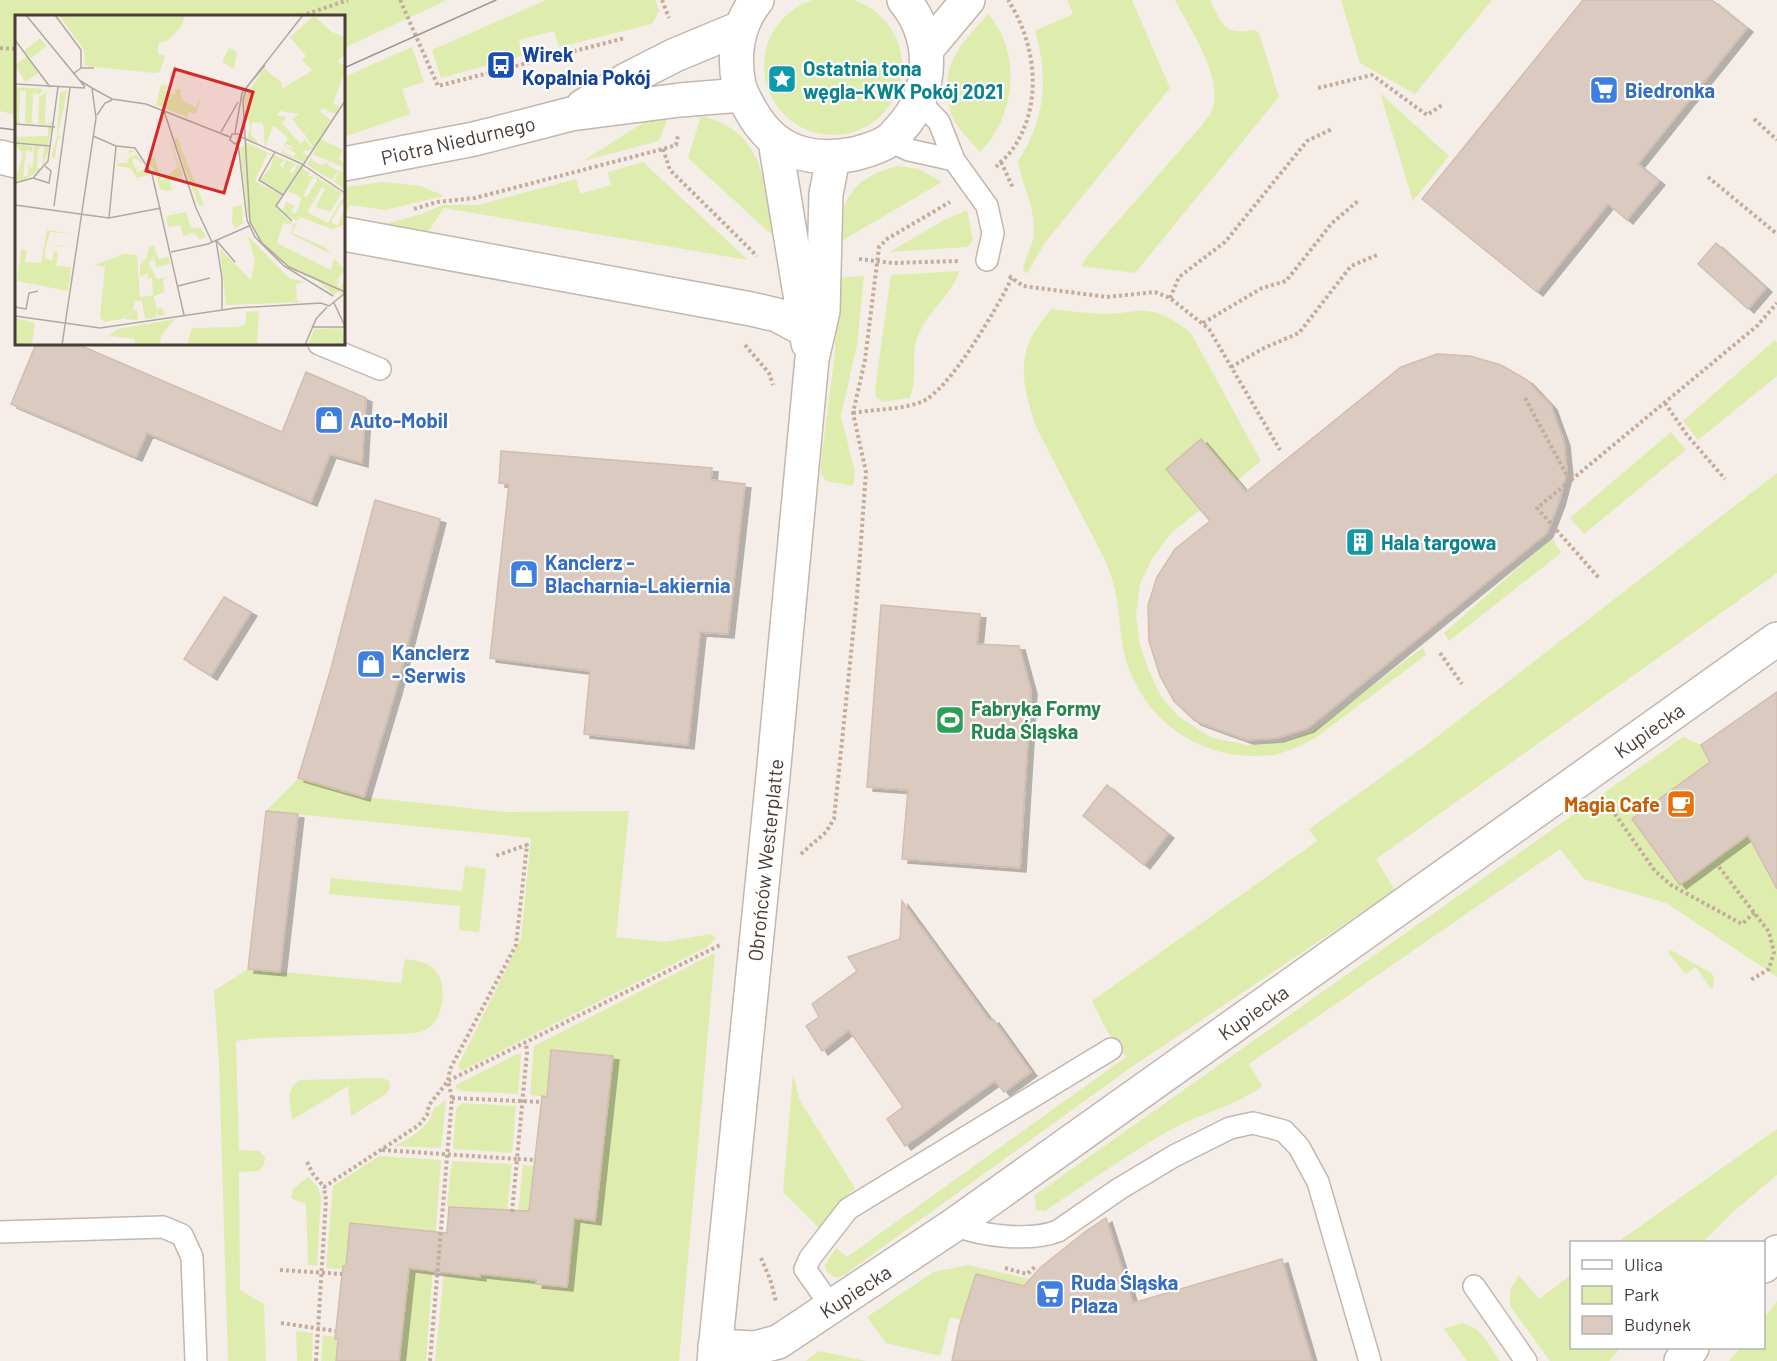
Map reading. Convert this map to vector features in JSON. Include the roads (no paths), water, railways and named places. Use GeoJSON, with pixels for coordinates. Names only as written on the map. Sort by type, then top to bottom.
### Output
{"type":"FeatureCollection","features":[{"type":"Feature","properties":{"kind":"street"},"geometry":{"type":"LineString","coordinates":[[757,0],[740,28],[735,65],[741,95],[760,126],[775,141],[793,151],[811,156],[833,158],[867,151],[889,141],[907,121],[919,101],[926,80],[927,49],[914,12],[904,0]]}},
{"type":"Feature","properties":{"kind":"street"},"geometry":{"type":"LineString","coordinates":[[927,49],[968,0]]}},
{"type":"Feature","properties":{"kind":"street","name":"Piotra Niedurnego"},"geometry":{"type":"LineString","coordinates":[[571,114],[626,80],[675,55],[740,28]]}},
{"type":"Feature","properties":{"kind":"street","name":"Piotra Niedurnego"},"geometry":{"type":"LineString","coordinates":[[345,164],[474,139],[571,114],[680,100],[741,95]]}},
{"type":"Feature","properties":{"kind":"street","name":"Obrońców Westerplatte"},"geometry":{"type":"LineString","coordinates":[[714,1354],[773,776],[809,345],[808,259],[775,141]]}},
{"type":"Feature","properties":{"kind":"street"},"geometry":{"type":"LineString","coordinates":[[0,157],[15,161]]}},
{"type":"Feature","properties":{"kind":"street","name":"Obrońców Westerplatte"},"geometry":{"type":"LineString","coordinates":[[808,259],[826,194],[833,158]]}},
{"type":"Feature","properties":{"kind":"street"},"geometry":{"type":"LineString","coordinates":[[345,234],[777,315],[809,345]]}},
{"type":"Feature","properties":{"kind":"street","name":"Kupiecka"},"geometry":{"type":"LineString","coordinates":[[714,1354],[778,1342],[954,1226],[1777,639]]}},
{"type":"Feature","properties":{"kind":"street"},"geometry":{"type":"LineString","coordinates":[[1765,1265],[1777,1252]]}},
{"type":"Feature","properties":{"kind":"street"},"geometry":{"type":"LineString","coordinates":[[1681,1361],[1690,1349]]}},
{"type":"Feature","properties":{"kind":"lane"},"geometry":{"type":"LineString","coordinates":[[919,101],[939,122],[954,160],[987,206],[993,233],[987,260]]}},
{"type":"Feature","properties":{"kind":"lane"},"geometry":{"type":"LineString","coordinates":[[889,141],[909,150],[954,160]]}},
{"type":"Feature","properties":{"kind":"lane"},"geometry":{"type":"LineString","coordinates":[[321,345],[380,369]]}},
{"type":"Feature","properties":{"kind":"lane"},"geometry":{"type":"LineString","coordinates":[[831,1306],[805,1269],[806,1264],[848,1209],[1111,1049]]}},
{"type":"Feature","properties":{"kind":"lane"},"geometry":{"type":"LineString","coordinates":[[954,1226],[983,1233],[1048,1235],[1058,1231],[1119,1189],[1173,1156],[1230,1128],[1253,1123],[1284,1131],[1299,1147],[1318,1182],[1370,1361]]}},
{"type":"Feature","properties":{"kind":"lane"},"geometry":{"type":"LineString","coordinates":[[0,1232],[163,1227],[182,1235],[192,1257],[196,1361]]}},
{"type":"Feature","properties":{"kind":"lane"},"geometry":{"type":"LineString","coordinates":[[1474,1287],[1526,1361]]}},
{"type":"Feature","properties":{"kind":"tram line"},"geometry":{"type":"LineString","coordinates":[[345,68],[496,0]]}},
{"type":"Feature","properties":{"kind":"tram line"},"geometry":{"type":"LineString","coordinates":[[0,128],[15,130]]}},
{"type":"Feature","properties":{"kind":"place","name":"Wirek Kopalnia Pokój"},"geometry":{"type":"Point","coordinates":[501,65]}},
{"type":"Feature","properties":{"kind":"place","name":"Ostatnia tona węgla-KWK Pokój 2021"},"geometry":{"type":"Point","coordinates":[782,79]}},
{"type":"Feature","properties":{"kind":"place","name":"Biedronka"},"geometry":{"type":"Point","coordinates":[1604,90]}},
{"type":"Feature","properties":{"kind":"place","name":"Auto-Mobil"},"geometry":{"type":"Point","coordinates":[329,420]}},
{"type":"Feature","properties":{"kind":"place","name":"Hala targowa"},"geometry":{"type":"Point","coordinates":[1360,542]}},
{"type":"Feature","properties":{"kind":"place","name":"Kanclerz - Blacharnia-Lakiernia"},"geometry":{"type":"Point","coordinates":[524,574]}},
{"type":"Feature","properties":{"kind":"place","name":"Kanclerz - Serwis"},"geometry":{"type":"Point","coordinates":[371,664]}},
{"type":"Feature","properties":{"kind":"place","name":"Fabryka Formy Ruda Śląska"},"geometry":{"type":"Point","coordinates":[950,720]}},
{"type":"Feature","properties":{"kind":"place","name":"Magia Cafe"},"geometry":{"type":"Point","coordinates":[1681,804]}},
{"type":"Feature","properties":{"kind":"place","name":"Ruda Śląska Plaza"},"geometry":{"type":"Point","coordinates":[1050,1294]}}]}
